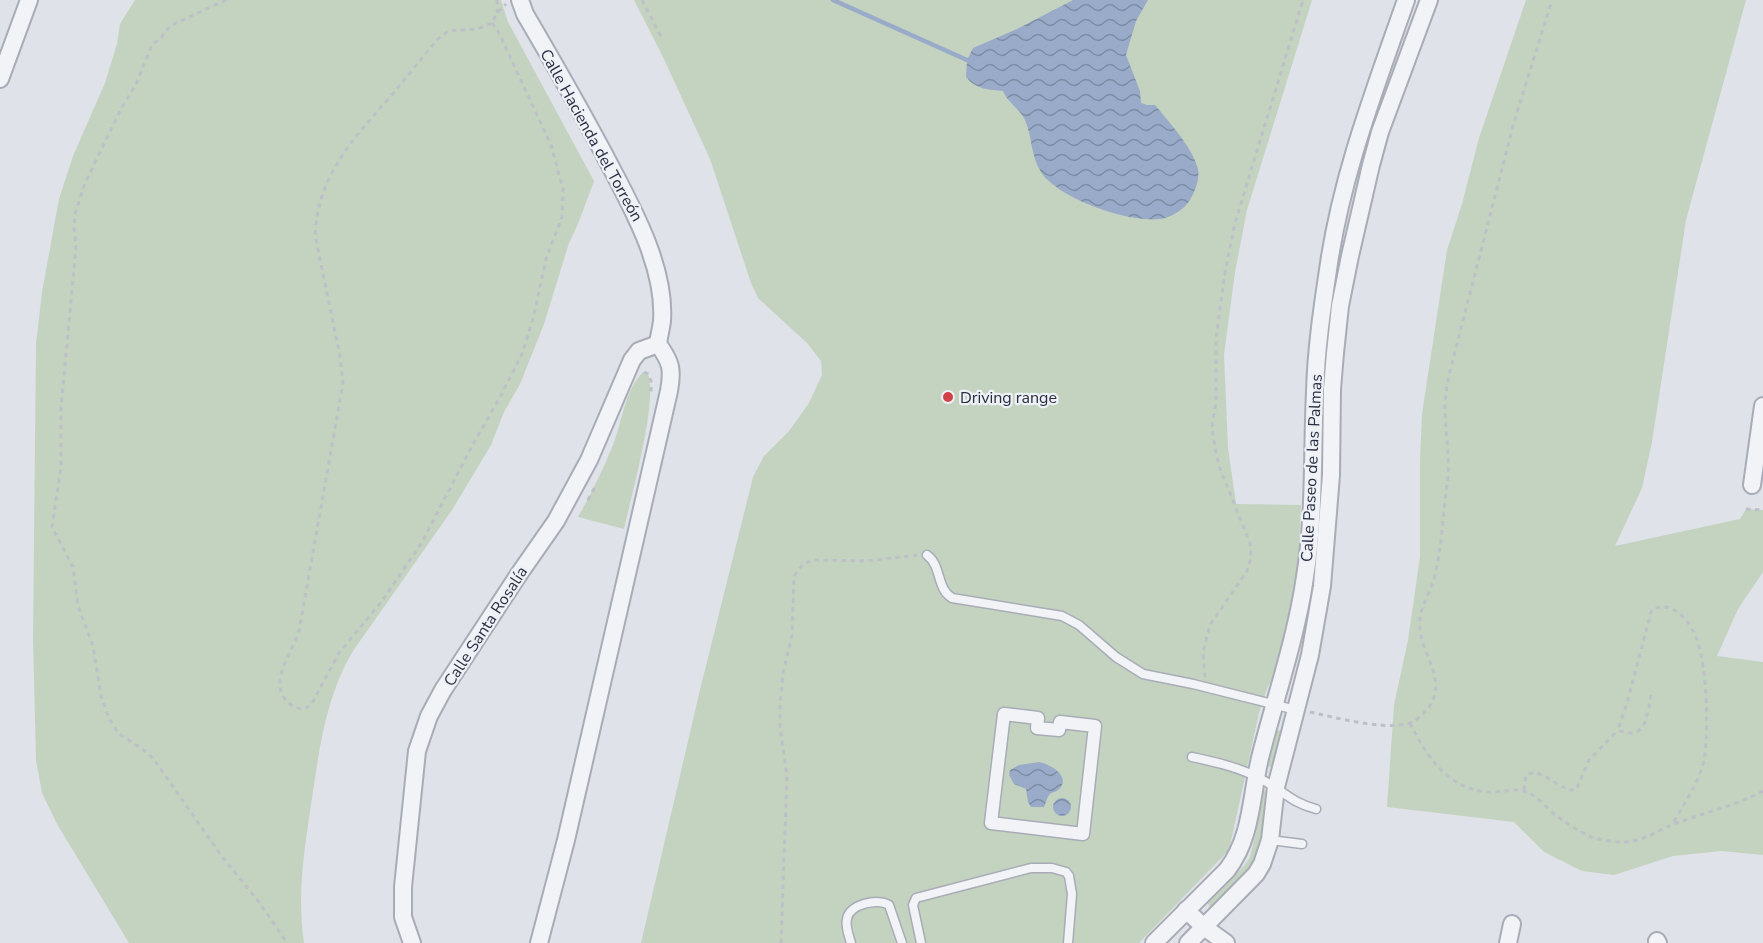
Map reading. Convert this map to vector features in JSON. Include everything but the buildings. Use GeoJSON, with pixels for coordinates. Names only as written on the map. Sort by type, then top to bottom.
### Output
{"type":"FeatureCollection","features":[{"type":"Feature","properties":{"kind":"street"},"geometry":{"type":"LineString","coordinates":[[0,79],[29,0]]}},
{"type":"Feature","properties":{"kind":"street","name":"Calle Hacienda del Torreón"},"geometry":{"type":"LineString","coordinates":[[520,0],[525,14],[575,99],[642,226],[661,299],[662,321],[658,344]]}},
{"type":"Feature","properties":{"kind":"street","name":"Calle Paseo de las Palmas"},"geometry":{"type":"LineString","coordinates":[[1154,943],[1227,870],[1241,848],[1246,834],[1256,776],[1305,578],[1311,518],[1317,354],[1336,224],[1351,161],[1406,0]]}},
{"type":"Feature","properties":{"kind":"street","name":"Calle Paseo de las Palmas"},"geometry":{"type":"LineString","coordinates":[[1188,943],[1256,874],[1270,840],[1276,787],[1310,655],[1326,555],[1331,475],[1332,389],[1340,306],[1374,154],[1429,0]]}},
{"type":"Feature","properties":{"kind":"street"},"geometry":{"type":"LineString","coordinates":[[539,943],[566,840],[669,391],[671,366],[658,344]]}},
{"type":"Feature","properties":{"kind":"street","name":"Calle Santa Rosalía"},"geometry":{"type":"LineString","coordinates":[[412,943],[403,917],[404,887],[417,751],[429,716],[443,690],[506,593],[556,521],[589,460],[632,360],[639,351],[658,344]]}},
{"type":"Feature","properties":{"kind":"street"},"geometry":{"type":"LineString","coordinates":[[1752,485],[1762,416]]}},
{"type":"Feature","properties":{"kind":"street"},"geometry":{"type":"LineString","coordinates":[[1004,714],[1038,718],[1037,728],[1059,730],[1060,722],[1095,726],[1083,834],[991,823],[1004,714]]}},
{"type":"Feature","properties":{"kind":"street"},"geometry":{"type":"LineString","coordinates":[[1186,910],[1226,943]]}},
{"type":"Feature","properties":{"kind":"street"},"geometry":{"type":"LineString","coordinates":[[1508,943],[1512,924]]}},
{"type":"Feature","properties":{"kind":"lane"},"geometry":{"type":"LineString","coordinates":[[927,555],[934,563],[943,590],[952,598],[1062,616],[1079,625],[1135,670],[1152,677],[1205,687],[1296,710]]}},
{"type":"Feature","properties":{"kind":"lane"},"geometry":{"type":"LineString","coordinates":[[1192,757],[1226,765],[1256,776],[1276,787],[1294,801],[1316,808]]}},
{"type":"Feature","properties":{"kind":"lane"},"geometry":{"type":"LineString","coordinates":[[1270,840],[1302,844]]}},
{"type":"Feature","properties":{"kind":"lane"},"geometry":{"type":"LineString","coordinates":[[921,943],[913,905],[916,898],[1013,872],[1040,868],[1060,870],[1069,876],[1072,894],[1068,943]]}},
{"type":"Feature","properties":{"kind":"lane"},"geometry":{"type":"LineString","coordinates":[[851,943],[846,921],[850,910],[878,901],[889,905],[902,943]]}},
{"type":"Feature","properties":{"kind":"path"},"geometry":{"type":"LineString","coordinates":[[226,0],[172,25],[152,45],[85,183],[78,203],[74,227],[76,247],[60,408],[61,467],[51,520],[54,533],[73,567],[78,606],[93,646],[102,696],[114,727],[124,739],[148,753],[155,761],[228,865],[259,902],[287,943]]}},
{"type":"Feature","properties":{"kind":"path"},"geometry":{"type":"LineString","coordinates":[[492,23],[551,145],[563,189],[562,217],[546,259],[533,319],[522,354],[434,521],[392,588],[339,653],[311,705],[306,708],[296,708],[283,693],[281,672],[286,655],[295,643],[299,631],[343,383],[340,356],[315,235],[315,223],[323,189],[332,170],[353,138],[437,40],[448,31],[478,29],[492,23],[497,12],[497,0]]}},
{"type":"Feature","properties":{"kind":"path"},"geometry":{"type":"LineString","coordinates":[[497,12],[511,0]]}},
{"type":"Feature","properties":{"kind":"path"},"geometry":{"type":"LineString","coordinates":[[642,0],[663,40]]}},
{"type":"Feature","properties":{"kind":"path"},"geometry":{"type":"LineString","coordinates":[[1205,687],[1203,652],[1205,638],[1218,610],[1247,571],[1251,558],[1250,543],[1219,466],[1213,437],[1212,424],[1216,404],[1216,338],[1221,301],[1235,223],[1303,0]]}},
{"type":"Feature","properties":{"kind":"path"},"geometry":{"type":"LineString","coordinates":[[1296,710],[1396,725],[1418,719],[1431,703],[1436,687],[1435,672],[1419,629],[1420,615],[1436,570],[1448,483],[1444,405],[1449,375],[1514,122],[1552,0]]}},
{"type":"Feature","properties":{"kind":"path"},"geometry":{"type":"LineString","coordinates":[[637,378],[643,372],[648,374],[651,381],[650,404]]}},
{"type":"Feature","properties":{"kind":"path"},"geometry":{"type":"LineString","coordinates":[[583,508],[599,478]]}},
{"type":"Feature","properties":{"kind":"path"},"geometry":{"type":"LineString","coordinates":[[1746,509],[1763,510]]}},
{"type":"Feature","properties":{"kind":"path"},"geometry":{"type":"LineString","coordinates":[[781,943],[787,776],[780,727],[780,706],[783,673],[792,635],[794,576],[803,564],[815,560],[866,561],[927,555]]}},
{"type":"Feature","properties":{"kind":"path"},"geometry":{"type":"LineString","coordinates":[[1524,791],[1526,775],[1532,772],[1570,790],[1576,790],[1589,760],[1617,730],[1627,704],[1651,612],[1658,607],[1671,608],[1685,619],[1697,640],[1702,662],[1707,739],[1697,780],[1672,825]]}},
{"type":"Feature","properties":{"kind":"path"},"geometry":{"type":"LineString","coordinates":[[1617,730],[1631,733],[1642,728],[1651,695]]}},
{"type":"Feature","properties":{"kind":"path"},"geometry":{"type":"LineString","coordinates":[[1410,723],[1429,757],[1453,781],[1488,792],[1524,791],[1571,826],[1592,837],[1608,841],[1623,842],[1642,839],[1763,790]]}},
{"type":"Feature","properties":{"kind":"green space"},"geometry":{"type":"Polygon","coordinates":[[[135,0],[501,0],[508,22],[594,181],[569,243],[544,324],[520,384],[504,412],[491,445],[452,510],[353,651],[336,687],[320,745],[306,840],[301,891],[304,943],[129,943],[57,824],[42,793],[36,760],[33,639],[36,344],[42,292],[59,199],[73,156],[105,83],[117,44],[120,24],[135,0]]]}},
{"type":"Feature","properties":{"kind":"green space"},"geometry":{"type":"Polygon","coordinates":[[[634,0],[1312,0],[1247,210],[1235,272],[1224,355],[1228,448],[1236,504],[1301,505],[1298,566],[1290,612],[1278,664],[1259,713],[1229,850],[1139,943],[641,943],[753,477],[764,456],[789,431],[809,403],[822,375],[821,361],[807,343],[758,298],[710,159],[634,0]]]}},
{"type":"Feature","properties":{"kind":"green space"},"geometry":{"type":"Polygon","coordinates":[[[1526,0],[1746,0],[1686,220],[1652,442],[1642,488],[1615,546],[1740,519],[1746,509],[1763,510],[1763,572],[1738,609],[1717,656],[1763,662],[1763,855],[1721,851],[1673,856],[1614,875],[1582,871],[1544,852],[1514,822],[1387,807],[1394,705],[1408,640],[1420,557],[1422,414],[1447,250],[1479,138],[1526,0]]]}},
{"type":"Feature","properties":{"kind":"green space"},"geometry":{"type":"Polygon","coordinates":[[[643,372],[648,374],[650,387],[647,426],[624,529],[578,517],[609,454],[632,388],[643,372]]]}},
{"type":"Feature","properties":{"kind":"green space"},"geometry":{"type":"Polygon","coordinates":[[[1281,731],[1281,735],[1271,767],[1265,765],[1275,732],[1281,731]]]}},
{"type":"Feature","properties":{"kind":"green space"},"geometry":{"type":"Polygon","coordinates":[[[1262,789],[1269,797],[1259,862],[1215,906],[1210,907],[1207,902],[1244,866],[1250,857],[1258,824],[1262,789]]]}},
{"type":"Feature","properties":{"kind":"water"},"geometry":{"type":"Polygon","coordinates":[[[1073,0],[1148,0],[1136,21],[1126,55],[1140,91],[1141,103],[1155,105],[1186,144],[1198,169],[1198,181],[1190,200],[1172,215],[1165,218],[1135,218],[1098,208],[1063,192],[1041,172],[1035,160],[1025,120],[1003,91],[978,86],[966,77],[967,60],[973,48],[1017,29],[1073,0]]]}},
{"type":"Feature","properties":{"kind":"water"},"geometry":{"type":"Polygon","coordinates":[[[1039,762],[1054,768],[1063,780],[1058,790],[1049,795],[1044,807],[1031,807],[1026,789],[1014,784],[1009,775],[1010,770],[1019,765],[1039,762]]]}},
{"type":"Feature","properties":{"kind":"water"},"geometry":{"type":"Polygon","coordinates":[[[1062,798],[1068,801],[1071,807],[1068,813],[1062,816],[1056,813],[1053,807],[1056,801],[1062,798]]]}},
{"type":"Feature","properties":{"kind":"waterway"},"geometry":{"type":"LineString","coordinates":[[833,0],[967,60]]}},
{"type":"Feature","properties":{"kind":"place","name":"Driving range"},"geometry":{"type":"Point","coordinates":[948,397]}}]}
